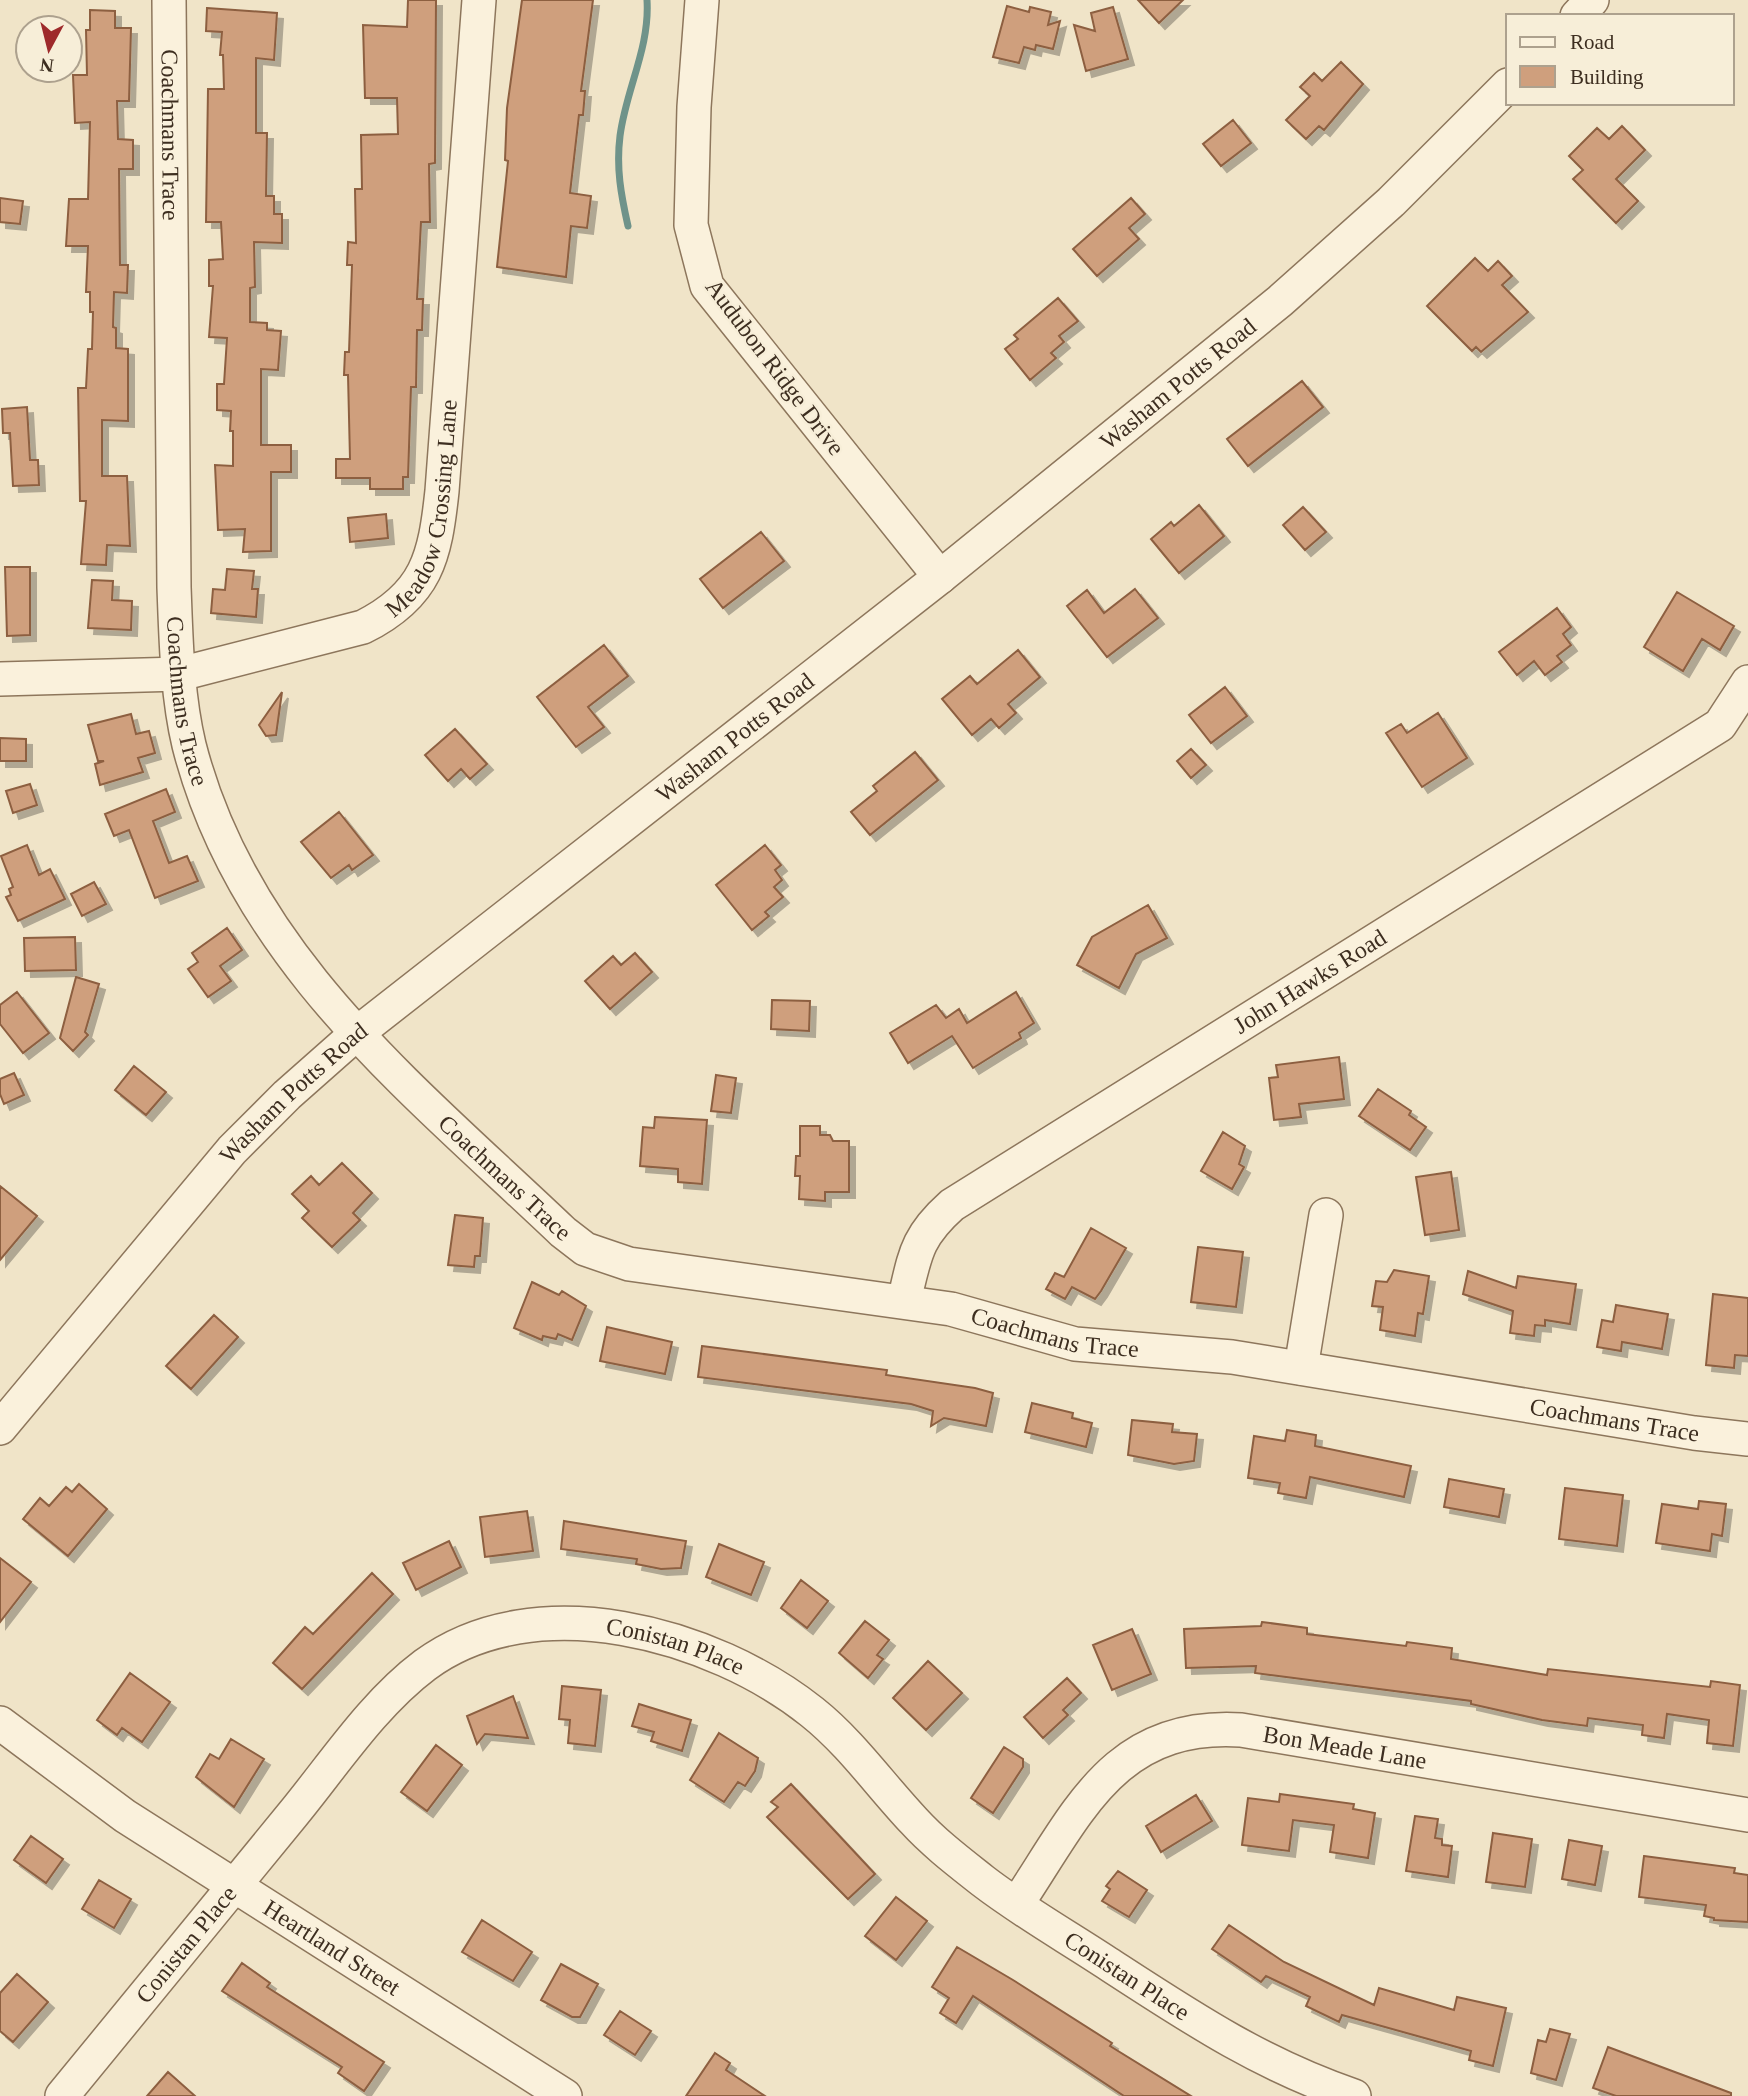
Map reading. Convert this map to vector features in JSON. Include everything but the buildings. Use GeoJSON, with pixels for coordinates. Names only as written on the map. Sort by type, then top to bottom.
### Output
{"type":"FeatureCollection","features":[{"type":"Feature","properties":{"kind":"street","name":"Coachmans Trace"},"geometry":{"type":"LineString","coordinates":[[169,0],[174,587],[188,742],[198,775],[234,862],[289,950],[356,1034],[390,1071],[563,1232],[585,1249],[629,1264],[904,1301],[981,1317],[1075,1344],[1232,1357],[1694,1433],[1748,1439]]}},
{"type":"Feature","properties":{"kind":"street","name":"Meadow Crossing Lane"},"geometry":{"type":"LineString","coordinates":[[0,679],[180,674],[363,627],[384,617],[421,582],[432,559],[442,491],[479,0]]}},
{"type":"Feature","properties":{"kind":"street","name":"Audubon Ridge Drive"},"geometry":{"type":"LineString","coordinates":[[702,0],[694,107],[691,225],[707,286],[940,577]]}},
{"type":"Feature","properties":{"kind":"street"},"geometry":{"type":"LineString","coordinates":[[1579,14],[1592,0]]}},
{"type":"Feature","properties":{"kind":"street","name":"Washam Potts Road"},"geometry":{"type":"LineString","coordinates":[[0,1428],[232,1150],[287,1094],[356,1034],[940,577],[1311,274],[1391,202],[1506,87]]}},
{"type":"Feature","properties":{"kind":"street","name":"John Hawks Road"},"geometry":{"type":"LineString","coordinates":[[904,1301],[918,1243],[934,1221],[952,1205],[1720,725],[1748,682]]}},
{"type":"Feature","properties":{"kind":"street"},"geometry":{"type":"LineString","coordinates":[[1301,1368],[1326,1215]]}},
{"type":"Feature","properties":{"kind":"street","name":"Conistan Place"},"geometry":{"type":"LineString","coordinates":[[62,2096],[347,1747],[415,1674],[446,1652],[486,1634],[526,1625],[566,1622],[613,1628],[691,1648],[737,1667],[776,1688],[810,1710],[837,1734],[934,1841],[1017,1904],[1214,2033],[1267,2062],[1354,2096]]}},
{"type":"Feature","properties":{"kind":"street","name":"Heartland Street"},"geometry":{"type":"LineString","coordinates":[[0,1723],[125,1816],[565,2096]]}},
{"type":"Feature","properties":{"kind":"street","name":"Bon Meade Lane"},"geometry":{"type":"LineString","coordinates":[[1017,1904],[1089,1796],[1105,1777],[1158,1741],[1196,1730],[1241,1730],[1748,1815]]}},
{"type":"Feature","properties":{"kind":"waterway"},"geometry":{"type":"LineString","coordinates":[[628,226],[620,181],[620,136],[645,35],[647,0]]}}]}
